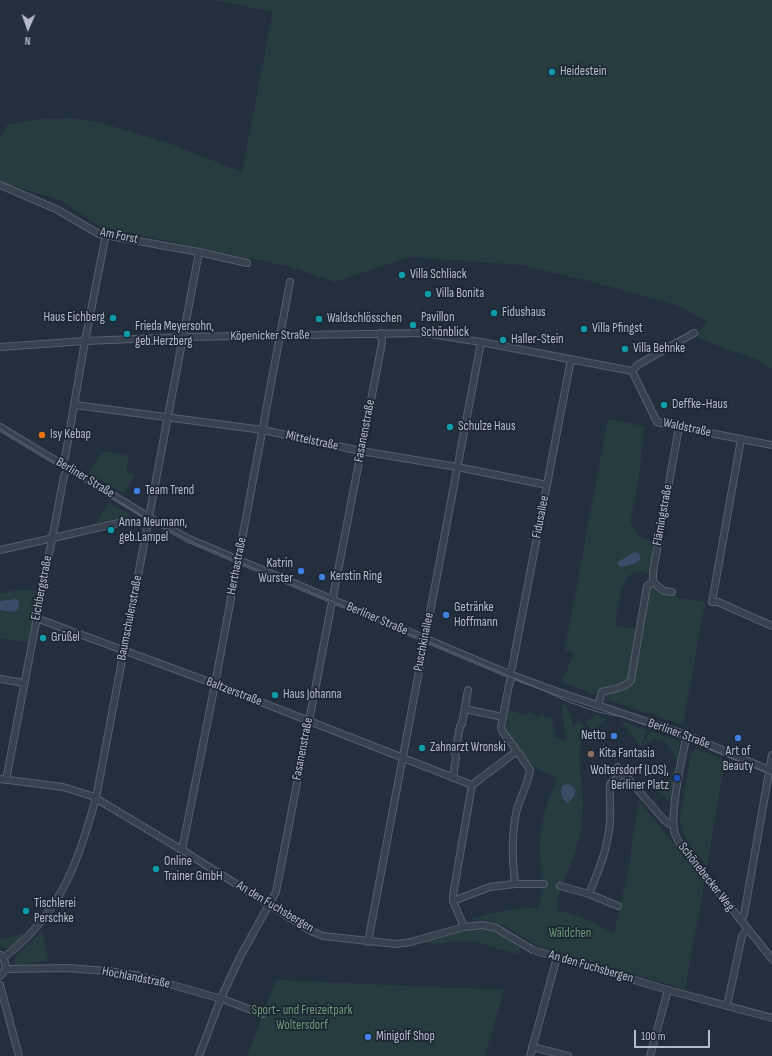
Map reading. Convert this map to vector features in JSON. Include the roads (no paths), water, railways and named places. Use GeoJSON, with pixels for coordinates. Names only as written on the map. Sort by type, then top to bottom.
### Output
{"type":"FeatureCollection","features":[{"type":"Feature","properties":{"kind":"street","name":"Am Forst"},"geometry":{"type":"LineString","coordinates":[[0,185],[56,209],[99,234],[106,234],[199,252],[247,263]]}},
{"type":"Feature","properties":{"kind":"street"},"geometry":{"type":"LineString","coordinates":[[62,464],[75,405],[85,341],[106,234]]}},
{"type":"Feature","properties":{"kind":"street","name":"Baumschulenstraße"},"geometry":{"type":"LineString","coordinates":[[2,956],[33,932],[49,913],[77,858],[85,837],[96,798],[199,252]]}},
{"type":"Feature","properties":{"kind":"street","name":"Herthastraße"},"geometry":{"type":"LineString","coordinates":[[182,850],[215,684],[290,282]]}},
{"type":"Feature","properties":{"kind":"street","name":"Köpenicker Straße"},"geometry":{"type":"LineString","coordinates":[[0,347],[85,341],[183,337],[424,333],[481,342],[632,372]]}},
{"type":"Feature","properties":{"kind":"street"},"geometry":{"type":"LineString","coordinates":[[632,372],[639,364],[694,333]]}},
{"type":"Feature","properties":{"kind":"street","name":"Fasanenstraße"},"geometry":{"type":"LineString","coordinates":[[199,1056],[221,998],[240,957],[276,892],[382,343],[382,334]]}},
{"type":"Feature","properties":{"kind":"street","name":"Puschkinallee"},"geometry":{"type":"LineString","coordinates":[[368,942],[481,342]]}},
{"type":"Feature","properties":{"kind":"street","name":"Fidusallee"},"geometry":{"type":"LineString","coordinates":[[515,884],[512,848],[514,825],[530,770],[502,731],[512,664],[571,359]]}},
{"type":"Feature","properties":{"kind":"street","name":"Waldstraße"},"geometry":{"type":"LineString","coordinates":[[632,372],[657,422],[772,445]]}},
{"type":"Feature","properties":{"kind":"street","name":"Mittelstraße"},"geometry":{"type":"LineString","coordinates":[[75,405],[263,430],[361,451],[458,467],[547,485]]}},
{"type":"Feature","properties":{"kind":"street","name":"Berliner Straße"},"geometry":{"type":"LineString","coordinates":[[0,427],[183,536],[511,675],[688,735],[771,770]]}},
{"type":"Feature","properties":{"kind":"street","name":"Flämingstraße"},"geometry":{"type":"LineString","coordinates":[[653,582],[653,572],[679,427]]}},
{"type":"Feature","properties":{"kind":"street"},"geometry":{"type":"LineString","coordinates":[[741,439],[712,602],[718,602],[772,626]]}},
{"type":"Feature","properties":{"kind":"street","name":"Eichbergstraße"},"geometry":{"type":"LineString","coordinates":[[3,779],[24,683],[64,476],[68,468]]}},
{"type":"Feature","properties":{"kind":"street"},"geometry":{"type":"LineString","coordinates":[[0,550],[127,521]]}},
{"type":"Feature","properties":{"kind":"street"},"geometry":{"type":"LineString","coordinates":[[598,705],[602,692],[625,685],[631,680],[647,586],[653,582],[664,591],[672,592]]}},
{"type":"Feature","properties":{"kind":"street","name":"Baltzerstraße"},"geometry":{"type":"LineString","coordinates":[[36,618],[215,684],[452,778]]}},
{"type":"Feature","properties":{"kind":"street"},"geometry":{"type":"LineString","coordinates":[[0,679],[24,683]]}},
{"type":"Feature","properties":{"kind":"street"},"geometry":{"type":"LineString","coordinates":[[468,690],[455,754],[456,757],[452,778],[472,785]]}},
{"type":"Feature","properties":{"kind":"street"},"geometry":{"type":"LineString","coordinates":[[465,709],[504,717]]}},
{"type":"Feature","properties":{"kind":"street","name":"Schönebecker Weg"},"geometry":{"type":"LineString","coordinates":[[688,735],[674,806],[673,824],[675,834],[678,841],[772,959]]}},
{"type":"Feature","properties":{"kind":"street"},"geometry":{"type":"LineString","coordinates":[[464,927],[452,896],[464,840],[472,785],[517,751]]}},
{"type":"Feature","properties":{"kind":"street"},"geometry":{"type":"LineString","coordinates":[[740,920],[744,915],[771,770],[772,755]]}},
{"type":"Feature","properties":{"kind":"street"},"geometry":{"type":"LineString","coordinates":[[618,767],[664,820],[668,824],[673,824]]}},
{"type":"Feature","properties":{"kind":"street"},"geometry":{"type":"LineString","coordinates":[[589,894],[601,866],[608,841],[611,808],[610,784],[624,773]]}},
{"type":"Feature","properties":{"kind":"street","name":"An den Fuchsbergen"},"geometry":{"type":"LineString","coordinates":[[3,779],[63,787],[96,798],[311,931],[323,936],[396,944],[464,927],[484,925],[496,928],[533,950],[668,990],[772,1018]]}},
{"type":"Feature","properties":{"kind":"street"},"geometry":{"type":"LineString","coordinates":[[453,901],[490,887],[515,884],[544,884]]}},
{"type":"Feature","properties":{"kind":"street"},"geometry":{"type":"LineString","coordinates":[[560,886],[589,894],[618,906]]}},
{"type":"Feature","properties":{"kind":"street"},"geometry":{"type":"LineString","coordinates":[[727,1006],[742,936],[747,928]]}},
{"type":"Feature","properties":{"kind":"street"},"geometry":{"type":"LineString","coordinates":[[0,976],[5,970],[5,961],[2,956]]}},
{"type":"Feature","properties":{"kind":"street"},"geometry":{"type":"LineString","coordinates":[[530,1056],[557,957]]}},
{"type":"Feature","properties":{"kind":"street","name":"Hochlandstraße"},"geometry":{"type":"LineString","coordinates":[[5,970],[67,968],[108,971],[147,978],[221,998],[262,1014]]}},
{"type":"Feature","properties":{"kind":"street"},"geometry":{"type":"LineString","coordinates":[[0,985],[20,1056]]}},
{"type":"Feature","properties":{"kind":"street"},"geometry":{"type":"LineString","coordinates":[[650,1056],[668,990]]}},
{"type":"Feature","properties":{"kind":"street"},"geometry":{"type":"LineString","coordinates":[[532,1047],[568,1056]]}},
{"type":"Feature","properties":{"kind":"water"},"geometry":{"type":"Polygon","coordinates":[[[634,552],[639,554],[640,560],[633,564],[621,567],[618,565],[618,562],[634,552]]]}},
{"type":"Feature","properties":{"kind":"water"},"geometry":{"type":"Polygon","coordinates":[[[16,599],[19,602],[18,610],[12,612],[0,610],[0,601],[16,599]]]}},
{"type":"Feature","properties":{"kind":"water"},"geometry":{"type":"Polygon","coordinates":[[[568,784],[576,791],[574,797],[567,803],[562,797],[561,793],[563,785],[568,784]]]}},
{"type":"Feature","properties":{"kind":"tram line"},"geometry":{"type":"LineString","coordinates":[[0,429],[148,519],[192,542],[569,702],[598,712],[623,717],[686,740],[772,775]]}},
{"type":"Feature","properties":{"kind":"place","name":"Heidestein"},"geometry":{"type":"Point","coordinates":[552,72]}},
{"type":"Feature","properties":{"kind":"place","name":"Villa Schliack"},"geometry":{"type":"Point","coordinates":[402,275]}},
{"type":"Feature","properties":{"kind":"place","name":"Villa Bonita"},"geometry":{"type":"Point","coordinates":[428,294]}},
{"type":"Feature","properties":{"kind":"place","name":"Fidushaus"},"geometry":{"type":"Point","coordinates":[494,313]}},
{"type":"Feature","properties":{"kind":"place","name":"Haus Eichberg"},"geometry":{"type":"Point","coordinates":[113,318]}},
{"type":"Feature","properties":{"kind":"place","name":"Waldschlösschen"},"geometry":{"type":"Point","coordinates":[319,319]}},
{"type":"Feature","properties":{"kind":"place","name":"Pavillon Schönblick"},"geometry":{"type":"Point","coordinates":[413,325]}},
{"type":"Feature","properties":{"kind":"place","name":"Villa Pfingst"},"geometry":{"type":"Point","coordinates":[584,329]}},
{"type":"Feature","properties":{"kind":"place","name":"Frieda Meyersohn, geb.Herzberg"},"geometry":{"type":"Point","coordinates":[127,334]}},
{"type":"Feature","properties":{"kind":"place","name":"Haller-Stein"},"geometry":{"type":"Point","coordinates":[503,340]}},
{"type":"Feature","properties":{"kind":"place","name":"Villa Behnke"},"geometry":{"type":"Point","coordinates":[625,349]}},
{"type":"Feature","properties":{"kind":"place","name":"Deffke-Haus"},"geometry":{"type":"Point","coordinates":[664,405]}},
{"type":"Feature","properties":{"kind":"place","name":"Schulze Haus"},"geometry":{"type":"Point","coordinates":[450,427]}},
{"type":"Feature","properties":{"kind":"place","name":"Isy Kebap"},"geometry":{"type":"Point","coordinates":[42,435]}},
{"type":"Feature","properties":{"kind":"place","name":"Team Trend"},"geometry":{"type":"Point","coordinates":[137,491]}},
{"type":"Feature","properties":{"kind":"place","name":"Anna Neumann, geb.Lampel"},"geometry":{"type":"Point","coordinates":[111,530]}},
{"type":"Feature","properties":{"kind":"place","name":"Katrin Wurster"},"geometry":{"type":"Point","coordinates":[301,571]}},
{"type":"Feature","properties":{"kind":"place","name":"Kerstin Ring"},"geometry":{"type":"Point","coordinates":[322,577]}},
{"type":"Feature","properties":{"kind":"place","name":"Getränke Hoffmann"},"geometry":{"type":"Point","coordinates":[446,615]}},
{"type":"Feature","properties":{"kind":"place","name":"Grüßel"},"geometry":{"type":"Point","coordinates":[43,638]}},
{"type":"Feature","properties":{"kind":"place","name":"Haus Johanna"},"geometry":{"type":"Point","coordinates":[275,695]}},
{"type":"Feature","properties":{"kind":"place","name":"Netto"},"geometry":{"type":"Point","coordinates":[614,736]}},
{"type":"Feature","properties":{"kind":"place","name":"Art of Beauty"},"geometry":{"type":"Point","coordinates":[738,738]}},
{"type":"Feature","properties":{"kind":"place","name":"Zahnarzt Wronski"},"geometry":{"type":"Point","coordinates":[422,748]}},
{"type":"Feature","properties":{"kind":"place","name":"Kita Fantasia"},"geometry":{"type":"Point","coordinates":[591,754]}},
{"type":"Feature","properties":{"kind":"place","name":"Woltersdorf (LOS), Berliner Platz"},"geometry":{"type":"Point","coordinates":[677,778]}},
{"type":"Feature","properties":{"kind":"place","name":"Online Trainer GmbH"},"geometry":{"type":"Point","coordinates":[156,869]}},
{"type":"Feature","properties":{"kind":"place","name":"Tischlerei Perschke"},"geometry":{"type":"Point","coordinates":[26,911]}},
{"type":"Feature","properties":{"kind":"place","name":"Minigolf Shop"},"geometry":{"type":"Point","coordinates":[368,1037]}},
{"type":"Feature","properties":{"kind":"park label","name":"Wäldchen"},"geometry":{"type":"Point","coordinates":[570,934]}},
{"type":"Feature","properties":{"kind":"park label","name":"Sport- und Freizeitpark Woltersdorf"},"geometry":{"type":"Point","coordinates":[302,1018]}}]}
